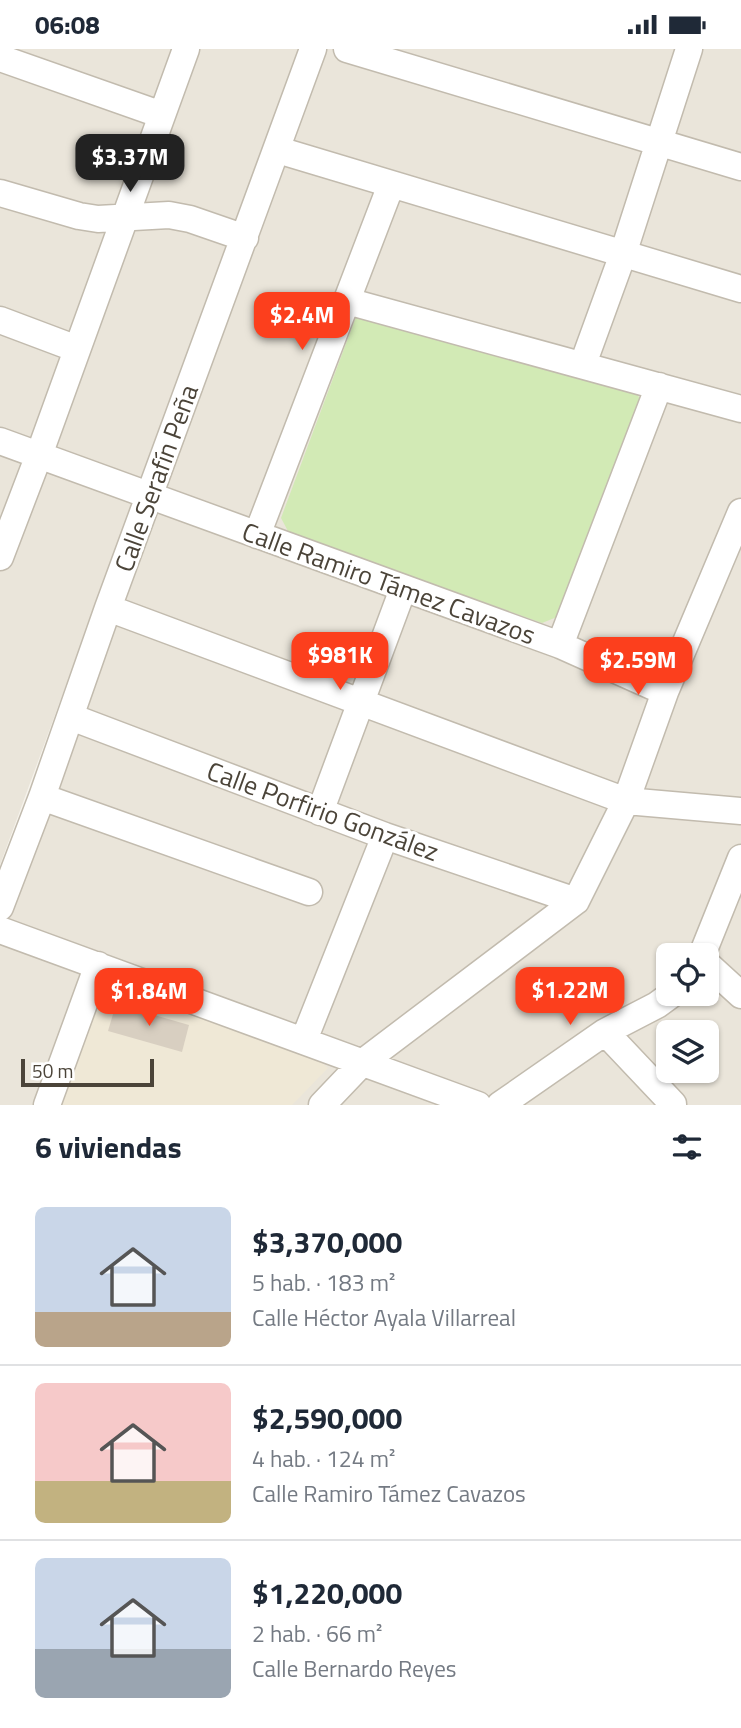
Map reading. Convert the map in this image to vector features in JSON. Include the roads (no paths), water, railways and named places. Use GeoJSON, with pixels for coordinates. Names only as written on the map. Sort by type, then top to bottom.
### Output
{"type":"FeatureCollection","features":[{"type":"Feature","properties":{"kind":"street"},"geometry":{"type":"LineString","coordinates":[[0,557],[186,49]]}},
{"type":"Feature","properties":{"kind":"street","name":"Calle Serafín Peña"},"geometry":{"type":"LineString","coordinates":[[0,907],[313,49]]}},
{"type":"Feature","properties":{"kind":"street"},"geometry":{"type":"LineString","coordinates":[[347,49],[741,167]]}},
{"type":"Feature","properties":{"kind":"street"},"geometry":{"type":"LineString","coordinates":[[583,364],[623,254],[690,49]]}},
{"type":"Feature","properties":{"kind":"street"},"geometry":{"type":"LineString","coordinates":[[0,58],[162,115]]}},
{"type":"Feature","properties":{"kind":"street"},"geometry":{"type":"LineString","coordinates":[[278,149],[741,289]]}},
{"type":"Feature","properties":{"kind":"street"},"geometry":{"type":"LineString","coordinates":[[257,535],[391,185]]}},
{"type":"Feature","properties":{"kind":"street"},"geometry":{"type":"LineString","coordinates":[[0,193],[79,216],[124,219],[169,215],[190,219],[245,239]]}},
{"type":"Feature","properties":{"kind":"street"},"geometry":{"type":"LineString","coordinates":[[347,301],[741,409]]}},
{"type":"Feature","properties":{"kind":"street"},"geometry":{"type":"LineString","coordinates":[[0,320],[77,349]]}},
{"type":"Feature","properties":{"kind":"street"},"geometry":{"type":"LineString","coordinates":[[560,645],[659,386]]}},
{"type":"Feature","properties":{"kind":"street","name":"Calle Ramiro Támez Cavazos"},"geometry":{"type":"LineString","coordinates":[[0,441],[560,645],[665,692]]}},
{"type":"Feature","properties":{"kind":"street"},"geometry":{"type":"LineString","coordinates":[[322,1105],[362,1063],[576,901],[626,801],[665,692],[740,517]]}},
{"type":"Feature","properties":{"kind":"street"},"geometry":{"type":"LineString","coordinates":[[320,812],[403,589]]}},
{"type":"Feature","properties":{"kind":"street"},"geometry":{"type":"LineString","coordinates":[[108,608],[626,801],[741,811]]}},
{"type":"Feature","properties":{"kind":"street","name":"Calle Porfirio González"},"geometry":{"type":"LineString","coordinates":[[71,717],[385,836],[576,901]]}},
{"type":"Feature","properties":{"kind":"street"},"geometry":{"type":"LineString","coordinates":[[42,797],[309,892]]}},
{"type":"Feature","properties":{"kind":"street"},"geometry":{"type":"LineString","coordinates":[[304,1040],[385,836]]}},
{"type":"Feature","properties":{"kind":"street"},"geometry":{"type":"LineString","coordinates":[[707,943],[741,858]]}},
{"type":"Feature","properties":{"kind":"street"},"geometry":{"type":"LineString","coordinates":[[0,930],[478,1105]]}},
{"type":"Feature","properties":{"kind":"street"},"geometry":{"type":"LineString","coordinates":[[47,1105],[98,965]]}},
{"type":"Feature","properties":{"kind":"street"},"geometry":{"type":"LineString","coordinates":[[719,975],[741,995]]}},
{"type":"Feature","properties":{"kind":"street"},"geometry":{"type":"LineString","coordinates":[[500,1105],[605,1031],[656,1006]]}},
{"type":"Feature","properties":{"kind":"street"},"geometry":{"type":"LineString","coordinates":[[605,1031],[673,1104]]}}]}
